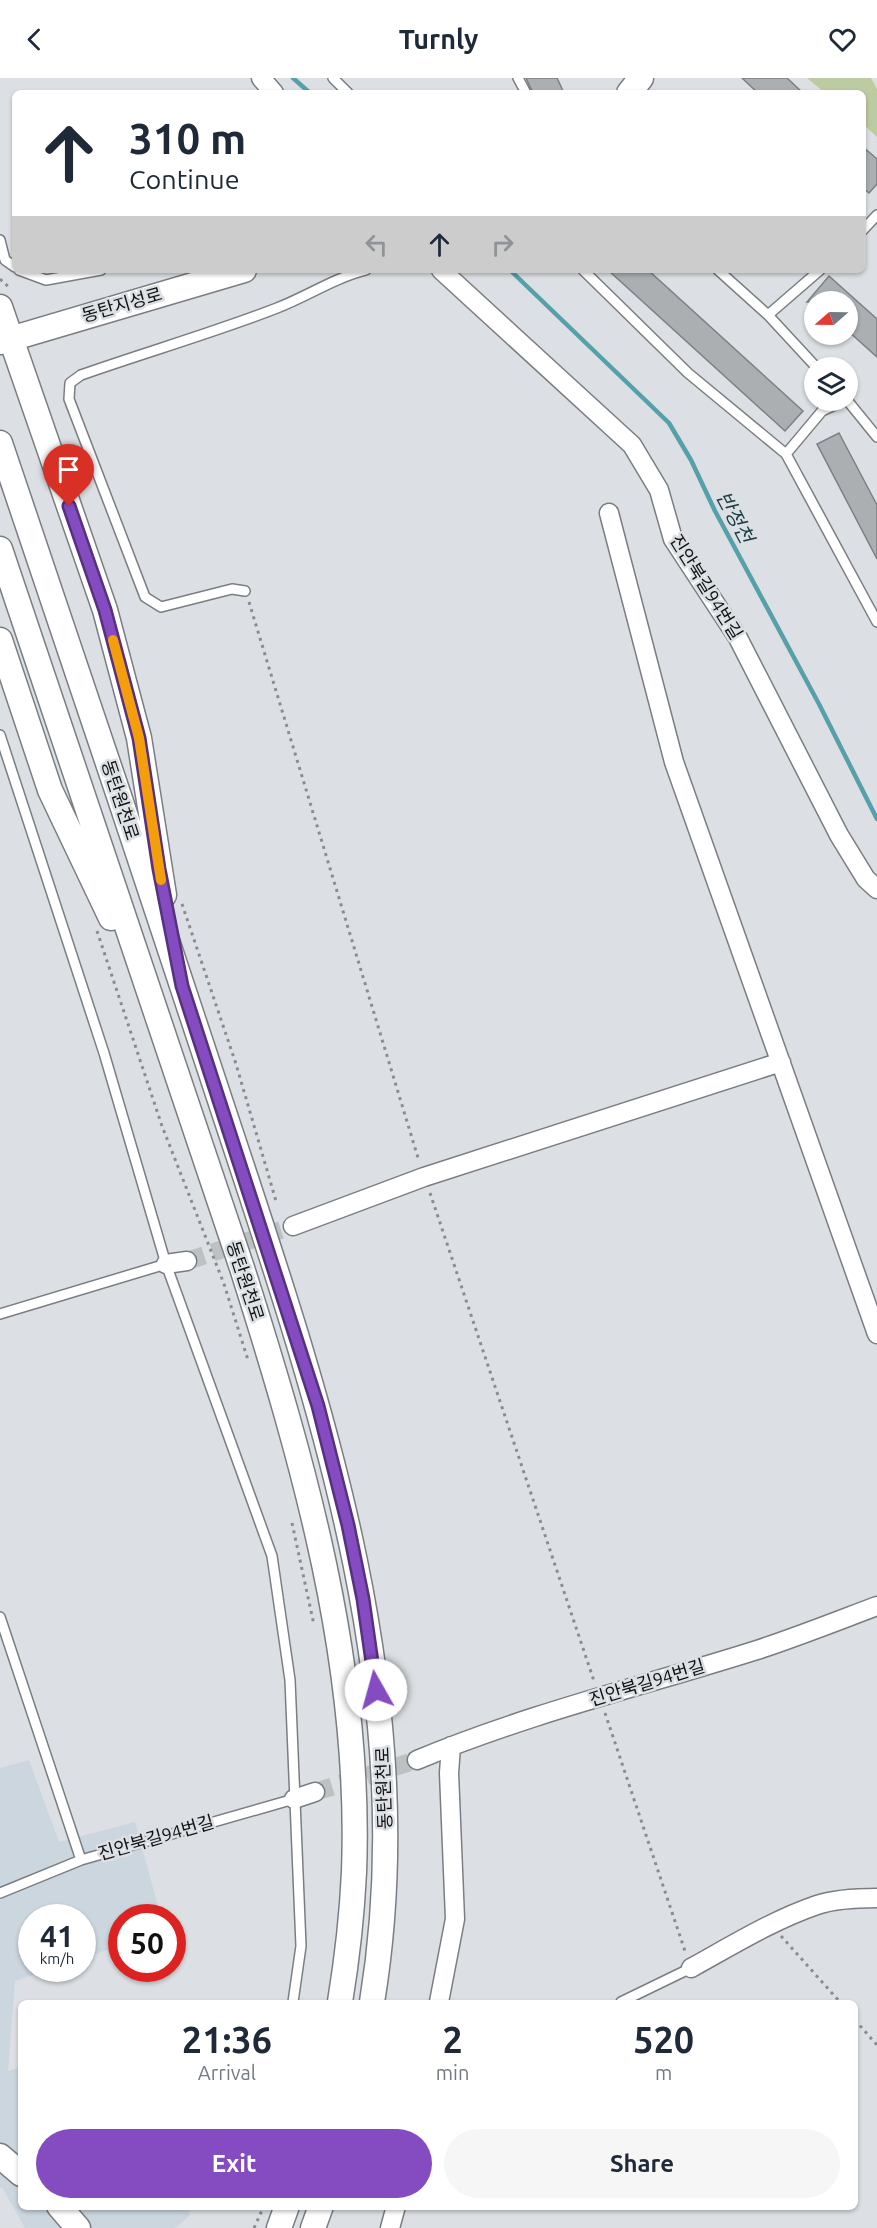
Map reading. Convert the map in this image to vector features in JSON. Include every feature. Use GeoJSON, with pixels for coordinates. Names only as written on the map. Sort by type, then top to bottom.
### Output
{"type":"FeatureCollection","features":[{"type":"Feature","properties":{"kind":"main road"},"geometry":{"type":"LineString","coordinates":[[631,90],[641,78]]}},
{"type":"Feature","properties":{"kind":"main road","name":"동탄지성로"},"geometry":{"type":"LineString","coordinates":[[5,340],[234,273]]}},
{"type":"Feature","properties":{"kind":"main road"},"geometry":{"type":"LineString","coordinates":[[7,299],[5,340],[105,610],[139,738],[159,869],[182,986]]}},
{"type":"Feature","properties":{"kind":"main road","name":"동탄원천로"},"geometry":{"type":"LineString","coordinates":[[0,443],[182,986],[318,1406],[348,1525],[363,1599],[383,1747],[386,1828],[383,1904],[372,2000]]}},
{"type":"Feature","properties":{"kind":"main road","name":"동탄원천로"},"geometry":{"type":"LineString","coordinates":[[0,549],[279,1385],[313,1509],[328,1580],[350,1729],[354,1808],[352,1913],[340,2000]]}},
{"type":"Feature","properties":{"kind":"main road"},"geometry":{"type":"LineString","coordinates":[[0,640],[50,790],[151,997]]}},
{"type":"Feature","properties":{"kind":"main road"},"geometry":{"type":"LineString","coordinates":[[1,2158],[18,2172]]}},
{"type":"Feature","properties":{"kind":"main road"},"geometry":{"type":"LineString","coordinates":[[62,2210],[78,2228]]}},
{"type":"Feature","properties":{"kind":"main road"},"geometry":{"type":"LineString","coordinates":[[279,2228],[286,2210]]}},
{"type":"Feature","properties":{"kind":"main road"},"geometry":{"type":"LineString","coordinates":[[313,2228],[320,2210]]}},
{"type":"Feature","properties":{"kind":"street"},"geometry":{"type":"LineString","coordinates":[[261,78],[271,90]]}},
{"type":"Feature","properties":{"kind":"street","name":"진안북길94번길"},"geometry":{"type":"LineString","coordinates":[[444,273],[632,446],[659,490],[673,539],[738,638],[839,835],[866,879],[877,889]]}},
{"type":"Feature","properties":{"kind":"street"},"geometry":{"type":"LineString","coordinates":[[609,513],[674,762],[877,1334]]}},
{"type":"Feature","properties":{"kind":"street"},"geometry":{"type":"LineString","coordinates":[[293,1226],[424,1177],[781,1062]]}},
{"type":"Feature","properties":{"kind":"street"},"geometry":{"type":"LineString","coordinates":[[166,1264],[187,1261]]}},
{"type":"Feature","properties":{"kind":"street","name":"진안북길94번길"},"geometry":{"type":"LineString","coordinates":[[417,1760],[451,1746],[599,1696],[758,1649],[877,1606]]}},
{"type":"Feature","properties":{"kind":"street"},"geometry":{"type":"LineString","coordinates":[[440,2000],[455,1919],[449,1773],[451,1746]]}},
{"type":"Feature","properties":{"kind":"street","name":"진안북길94번길"},"geometry":{"type":"LineString","coordinates":[[294,1799],[315,1792]]}},
{"type":"Feature","properties":{"kind":"street"},"geometry":{"type":"LineString","coordinates":[[691,1968],[771,1925],[818,1905],[858,1898],[877,1899]]}},
{"type":"Feature","properties":{"kind":"street"},"geometry":{"type":"LineString","coordinates":[[390,2228],[395,2210]]}},
{"type":"Feature","properties":{"kind":"lane"},"geometry":{"type":"LineString","coordinates":[[333,78],[345,90]]}},
{"type":"Feature","properties":{"kind":"lane"},"geometry":{"type":"LineString","coordinates":[[866,227],[877,215]]}},
{"type":"Feature","properties":{"kind":"lane"},"geometry":{"type":"LineString","coordinates":[[0,240],[5,260],[12,265]]}},
{"type":"Feature","properties":{"kind":"lane"},"geometry":{"type":"LineString","coordinates":[[28,273],[46,279],[83,273]]}},
{"type":"Feature","properties":{"kind":"lane"},"geometry":{"type":"LineString","coordinates":[[245,591],[232,589],[161,607],[145,597],[69,399],[69,383],[81,375],[178,344],[279,307],[343,276],[354,273]]}},
{"type":"Feature","properties":{"kind":"lane"},"geometry":{"type":"LineString","coordinates":[[586,273],[688,373],[786,454],[877,620]]}},
{"type":"Feature","properties":{"kind":"lane"},"geometry":{"type":"LineString","coordinates":[[721,273],[768,315],[806,357]]}},
{"type":"Feature","properties":{"kind":"lane"},"geometry":{"type":"LineString","coordinates":[[768,315],[817,273]]}},
{"type":"Feature","properties":{"kind":"lane"},"geometry":{"type":"LineString","coordinates":[[786,454],[822,411]]}},
{"type":"Feature","properties":{"kind":"lane"},"geometry":{"type":"LineString","coordinates":[[855,411],[877,436]]}},
{"type":"Feature","properties":{"kind":"lane"},"geometry":{"type":"LineString","coordinates":[[0,735],[104,1053],[166,1264],[272,1556],[290,1680],[301,1946],[292,2000]]}},
{"type":"Feature","properties":{"kind":"lane"},"geometry":{"type":"LineString","coordinates":[[0,1314],[166,1264]]}},
{"type":"Feature","properties":{"kind":"lane"},"geometry":{"type":"LineString","coordinates":[[0,1617],[81,1860]]}},
{"type":"Feature","properties":{"kind":"lane","name":"진안북길94번길"},"geometry":{"type":"LineString","coordinates":[[0,1893],[81,1860],[294,1799]]}},
{"type":"Feature","properties":{"kind":"lane"},"geometry":{"type":"LineString","coordinates":[[625,2000],[691,1968]]}},
{"type":"Feature","properties":{"kind":"path"},"geometry":{"type":"LineString","coordinates":[[0,279],[7,299]]}},
{"type":"Feature","properties":{"kind":"path"},"geometry":{"type":"LineString","coordinates":[[245,591],[424,1177],[691,1968]]}},
{"type":"Feature","properties":{"kind":"path"},"geometry":{"type":"LineString","coordinates":[[96,929],[162,1126],[224,1284],[248,1360]]}},
{"type":"Feature","properties":{"kind":"path"},"geometry":{"type":"LineString","coordinates":[[291,1518],[314,1627]]}},
{"type":"Feature","properties":{"kind":"path"},"geometry":{"type":"LineString","coordinates":[[771,1925],[838,2000]]}},
{"type":"Feature","properties":{"kind":"path"},"geometry":{"type":"LineString","coordinates":[[858,2023],[877,2045]]}},
{"type":"Feature","properties":{"kind":"path"},"geometry":{"type":"LineString","coordinates":[[254,2228],[262,2210]]}},
{"type":"Feature","properties":{"kind":"shaded area"},"geometry":{"type":"Polygon","coordinates":[[[29,1760],[59,1842],[135,1822],[157,1904],[108,1904],[108,1949],[96,1954],[96,1904],[18,1904],[18,1980],[15,1981],[8,2071],[18,2068],[18,2210],[188,2210],[190,2215],[175,2228],[25,2228],[2,2187],[0,2188],[0,1768],[29,1760]]]}},
{"type":"Feature","properties":{"kind":"green space"},"geometry":{"type":"Polygon","coordinates":[[[807,78],[871,78],[877,89],[877,137],[866,127],[866,90],[821,90],[807,78]]]}},
{"type":"Feature","properties":{"kind":"building"},"geometry":{"type":"Polygon","coordinates":[[[526,78],[557,78],[563,90],[532,90],[526,78]]]}},
{"type":"Feature","properties":{"kind":"building"},"geometry":{"type":"Polygon","coordinates":[[[742,78],[787,78],[800,90],[755,90],[742,78]]]}},
{"type":"Feature","properties":{"kind":"building"},"geometry":{"type":"Polygon","coordinates":[[[866,149],[877,159],[877,184],[869,193],[866,190],[866,149]]]}},
{"type":"Feature","properties":{"kind":"building"},"geometry":{"type":"Polygon","coordinates":[[[611,273],[651,273],[803,411],[785,431],[611,273]]]}},
{"type":"Feature","properties":{"kind":"building"},"geometry":{"type":"Polygon","coordinates":[[[829,276],[846,291],[816,291],[829,276]]]}},
{"type":"Feature","properties":{"kind":"building"},"geometry":{"type":"Polygon","coordinates":[[[858,302],[877,319],[877,357],[858,340],[858,302]]]}},
{"type":"Feature","properties":{"kind":"building"},"geometry":{"type":"Polygon","coordinates":[[[839,433],[877,505],[877,559],[817,444],[839,433]]]}},
{"type":"Feature","properties":{"kind":"waterway","name":"반정천"},"geometry":{"type":"LineString","coordinates":[[293,78],[307,90]]}},
{"type":"Feature","properties":{"kind":"waterway","name":"반정천"},"geometry":{"type":"LineString","coordinates":[[513,273],[669,423],[691,460],[715,511],[819,704],[877,819]]}},
{"type":"Feature","properties":{"kind":"tunnel"},"geometry":{"type":"LineString","coordinates":[[187,1261],[293,1226]]}},
{"type":"Feature","properties":{"kind":"tunnel"},"geometry":{"type":"LineString","coordinates":[[315,1792],[417,1760]]}},
{"type":"Feature","properties":{"kind":"slow traffic"},"geometry":{"type":"LineString","coordinates":[[113,640],[139,738],[161,880]]}},
{"type":"Feature","properties":{"kind":"route"},"geometry":{"type":"LineString","coordinates":[[69,506],[105,610],[139,738],[152,811],[159,869],[182,986],[318,1406],[348,1525],[363,1599],[376,1690]]}}]}
